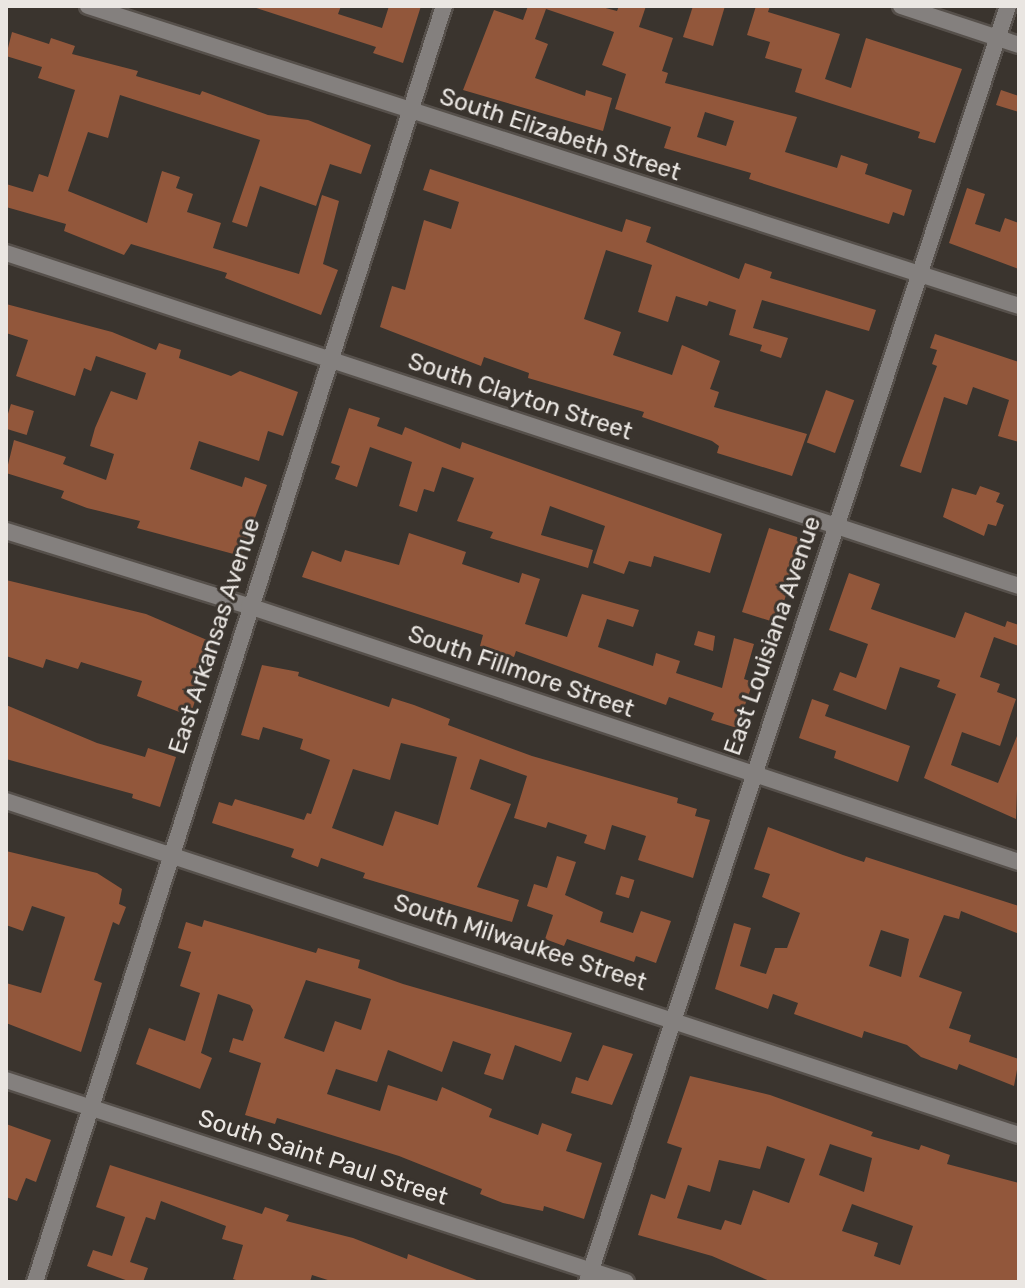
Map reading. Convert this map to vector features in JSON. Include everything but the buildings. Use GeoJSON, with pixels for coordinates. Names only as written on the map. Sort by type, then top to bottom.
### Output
{"type":"FeatureCollection","features":[{"type":"Feature","properties":{"kind":"street","name":"South Elizabeth Street"},"geometry":{"type":"LineString","coordinates":[[88,6],[408,112],[1019,306]]}},
{"type":"Feature","properties":{"kind":"street","name":"East Arkansas Avenue"},"geometry":{"type":"LineString","coordinates":[[35,1282],[249,606],[444,6]]}},
{"type":"Feature","properties":{"kind":"street"},"geometry":{"type":"LineString","coordinates":[[901,6],[1019,45]]}},
{"type":"Feature","properties":{"kind":"street","name":"East Louisiana Avenue"},"geometry":{"type":"LineString","coordinates":[[589,1276],[751,775],[922,273],[1008,6]]}},
{"type":"Feature","properties":{"kind":"street","name":"South Clayton Street"},"geometry":{"type":"LineString","coordinates":[[6,253],[1019,586]]}},
{"type":"Feature","properties":{"kind":"street","name":"South Fillmore Street"},"geometry":{"type":"LineString","coordinates":[[6,531],[249,606],[1019,862]]}},
{"type":"Feature","properties":{"kind":"street","name":"South Milwaukee Street"},"geometry":{"type":"LineString","coordinates":[[6,801],[674,1018],[1019,1135]]}},
{"type":"Feature","properties":{"kind":"street","name":"South Saint Paul Street"},"geometry":{"type":"LineString","coordinates":[[6,1080],[589,1276],[626,1282]]}}]}
